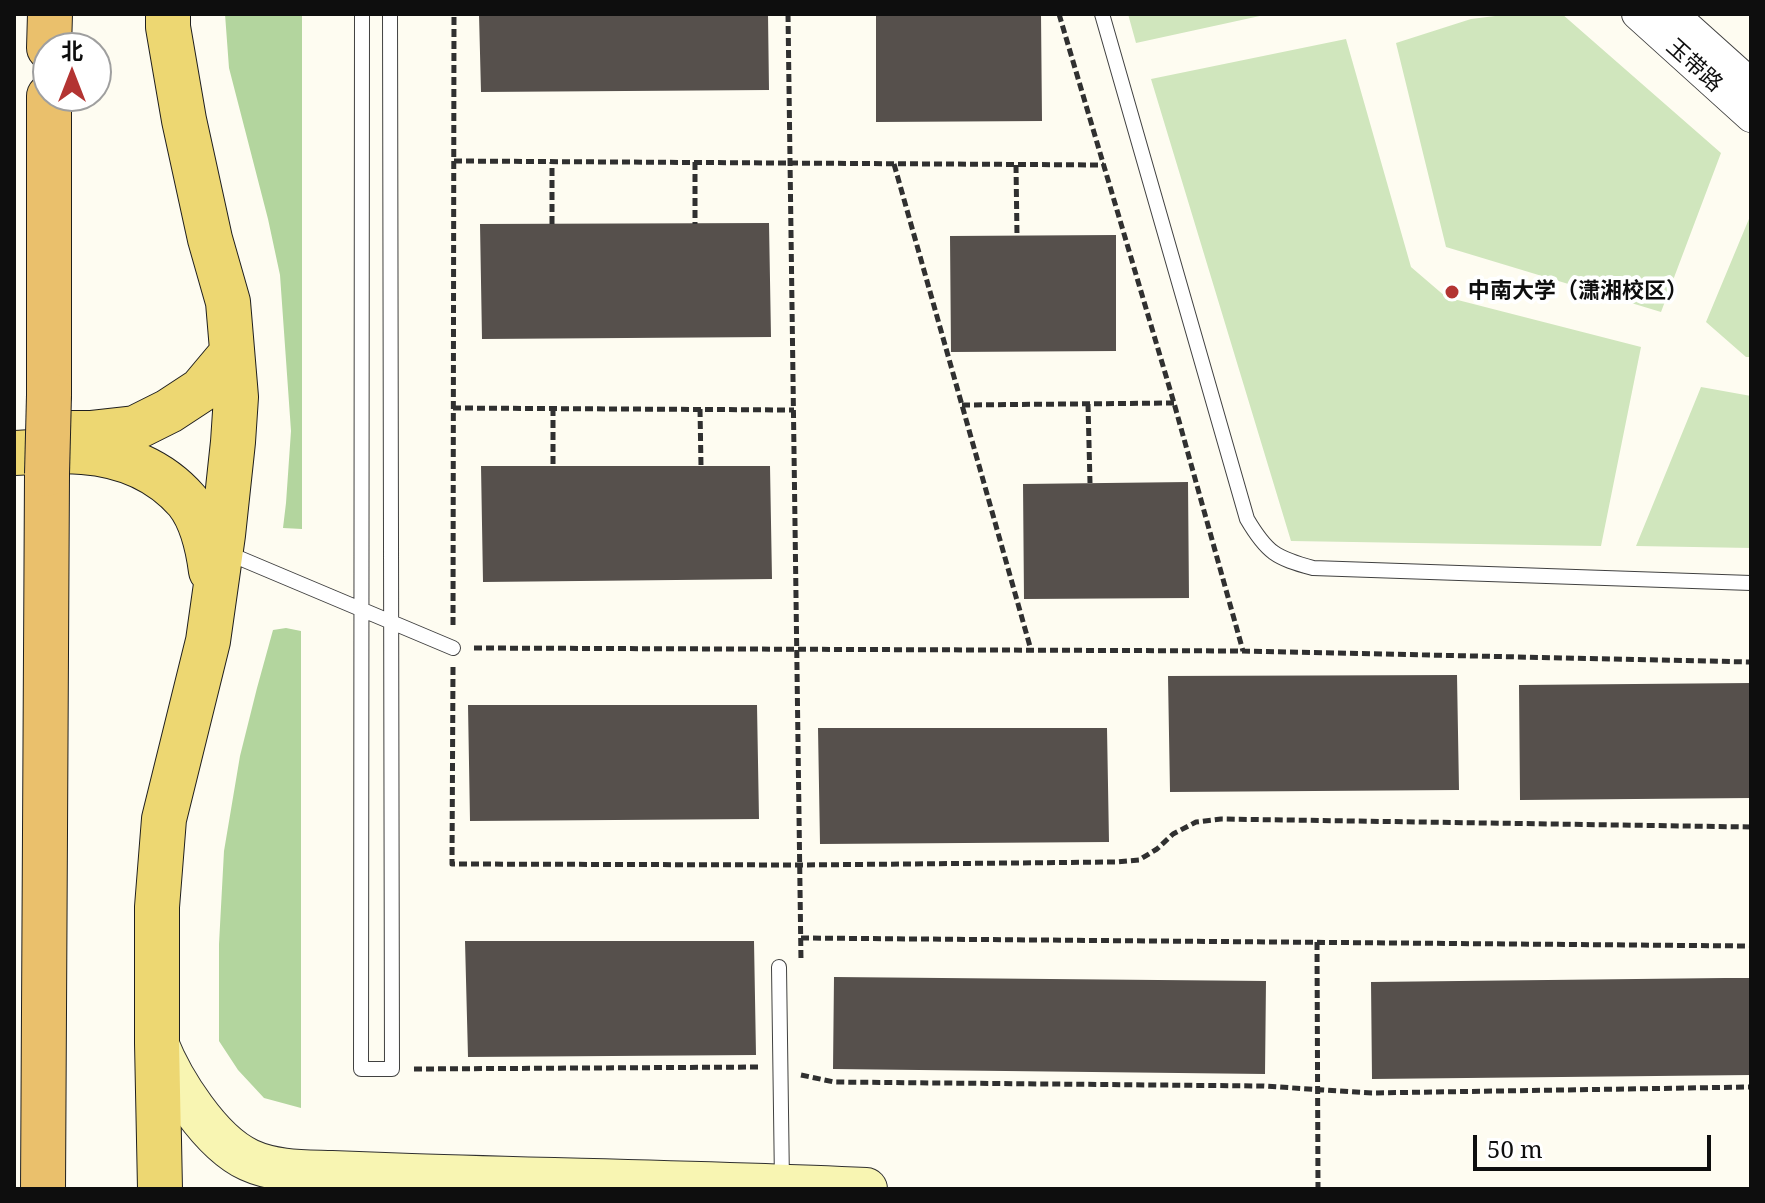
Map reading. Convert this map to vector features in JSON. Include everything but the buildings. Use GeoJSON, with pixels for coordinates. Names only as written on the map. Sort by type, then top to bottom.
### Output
{"type":"FeatureCollection","features":[{"type":"Feature","properties":{"kind":"highway"},"geometry":{"type":"LineString","coordinates":[[43,1189],[31,463],[49,395],[49,112]]}},
{"type":"Feature","properties":{"kind":"main road"},"geometry":{"type":"LineString","coordinates":[[160,1189],[157,907],[164,819],[208,641],[221,550],[236,397],[228,302],[210,239],[184,120],[168,14]]}},
{"type":"Feature","properties":{"kind":"main road"},"geometry":{"type":"LineString","coordinates":[[14,433],[90,433],[135,428],[201,390],[232,353]]}},
{"type":"Feature","properties":{"kind":"main road"},"geometry":{"type":"LineString","coordinates":[[31,463],[79,451],[128,460],[160,477],[188,502],[203,531],[214,601]]}},
{"type":"Feature","properties":{"kind":"main road"},"geometry":{"type":"LineString","coordinates":[[157,1043],[167,1067],[199,1116],[222,1140],[247,1159],[276,1168],[866,1189]]}},
{"type":"Feature","properties":{"kind":"street","name":"玉带路"},"geometry":{"type":"LineString","coordinates":[[1637,14],[1751,117]]}},
{"type":"Feature","properties":{"kind":"street"},"geometry":{"type":"LineString","coordinates":[[1673,14],[1751,84]]}},
{"type":"Feature","properties":{"kind":"lane"},"geometry":{"type":"LineString","coordinates":[[362,14],[361,1069],[392,1069],[390,14]]}},
{"type":"Feature","properties":{"kind":"lane"},"geometry":{"type":"LineString","coordinates":[[1102,14],[1247,519],[1259,539],[1273,553],[1287,561],[1313,568],[1751,583]]}},
{"type":"Feature","properties":{"kind":"lane"},"geometry":{"type":"LineString","coordinates":[[221,550],[453,648]]}},
{"type":"Feature","properties":{"kind":"lane"},"geometry":{"type":"LineString","coordinates":[[779,967],[782,1186]]}},
{"type":"Feature","properties":{"kind":"path"},"geometry":{"type":"LineString","coordinates":[[454,14],[452,864],[1116,862],[1139,860],[1173,834],[1196,822],[1221,819],[1751,827]]}},
{"type":"Feature","properties":{"kind":"path"},"geometry":{"type":"LineString","coordinates":[[788,14],[801,969]]}},
{"type":"Feature","properties":{"kind":"path"},"geometry":{"type":"LineString","coordinates":[[1059,14],[1174,403],[1243,651]]}},
{"type":"Feature","properties":{"kind":"path"},"geometry":{"type":"LineString","coordinates":[[454,161],[1104,165]]}},
{"type":"Feature","properties":{"kind":"path"},"geometry":{"type":"LineString","coordinates":[[552,162],[552,224]]}},
{"type":"Feature","properties":{"kind":"path"},"geometry":{"type":"LineString","coordinates":[[695,162],[695,224]]}},
{"type":"Feature","properties":{"kind":"path"},"geometry":{"type":"LineString","coordinates":[[894,164],[1031,650]]}},
{"type":"Feature","properties":{"kind":"path"},"geometry":{"type":"LineString","coordinates":[[1016,165],[1017,236]]}},
{"type":"Feature","properties":{"kind":"path"},"geometry":{"type":"LineString","coordinates":[[962,405],[1174,403]]}},
{"type":"Feature","properties":{"kind":"path"},"geometry":{"type":"LineString","coordinates":[[1088,404],[1090,483]]}},
{"type":"Feature","properties":{"kind":"path"},"geometry":{"type":"LineString","coordinates":[[453,408],[794,410]]}},
{"type":"Feature","properties":{"kind":"path"},"geometry":{"type":"LineString","coordinates":[[553,408],[553,466]]}},
{"type":"Feature","properties":{"kind":"path"},"geometry":{"type":"LineString","coordinates":[[700,409],[701,466]]}},
{"type":"Feature","properties":{"kind":"path"},"geometry":{"type":"LineString","coordinates":[[453,648],[1243,651],[1751,662]]}},
{"type":"Feature","properties":{"kind":"path"},"geometry":{"type":"LineString","coordinates":[[801,938],[1751,946]]}},
{"type":"Feature","properties":{"kind":"path"},"geometry":{"type":"LineString","coordinates":[[1317,942],[1318,1189]]}},
{"type":"Feature","properties":{"kind":"path"},"geometry":{"type":"LineString","coordinates":[[802,1060],[802,1076]]}},
{"type":"Feature","properties":{"kind":"path"},"geometry":{"type":"LineString","coordinates":[[392,1069],[757,1067],[834,1082],[1263,1086],[1372,1093],[1751,1087]]}},
{"type":"Feature","properties":{"kind":"green space"},"geometry":{"type":"Polygon","coordinates":[[[225,14],[302,14],[302,529],[283,528],[291,431],[280,275],[229,68],[225,14]]]}},
{"type":"Feature","properties":{"kind":"green space"},"geometry":{"type":"Polygon","coordinates":[[[1128,14],[1269,14],[1136,43],[1128,14]]]}},
{"type":"Feature","properties":{"kind":"green space"},"geometry":{"type":"Polygon","coordinates":[[[1511,14],[1562,14],[1721,153],[1661,312],[1446,247],[1396,43],[1471,19],[1511,14]]]}},
{"type":"Feature","properties":{"kind":"green space"},"geometry":{"type":"Polygon","coordinates":[[[1346,39],[1411,267],[1446,297],[1641,347],[1601,546],[1291,541],[1151,79],[1346,39]]]}},
{"type":"Feature","properties":{"kind":"green space"},"geometry":{"type":"Polygon","coordinates":[[[1751,214],[1751,357],[1746,357],[1706,322],[1751,214]]]}},
{"type":"Feature","properties":{"kind":"green space"},"geometry":{"type":"Polygon","coordinates":[[[1701,387],[1751,396],[1751,548],[1636,546],[1701,387]]]}},
{"type":"Feature","properties":{"kind":"green space"},"geometry":{"type":"Polygon","coordinates":[[[286,628],[301,631],[301,1108],[264,1098],[238,1070],[219,1041],[219,944],[224,851],[240,756],[273,630],[286,628]]]}},
{"type":"Feature","properties":{"kind":"place","name":"中南大学（潇湘校区）"},"geometry":{"type":"Point","coordinates":[1452,292]}}]}
